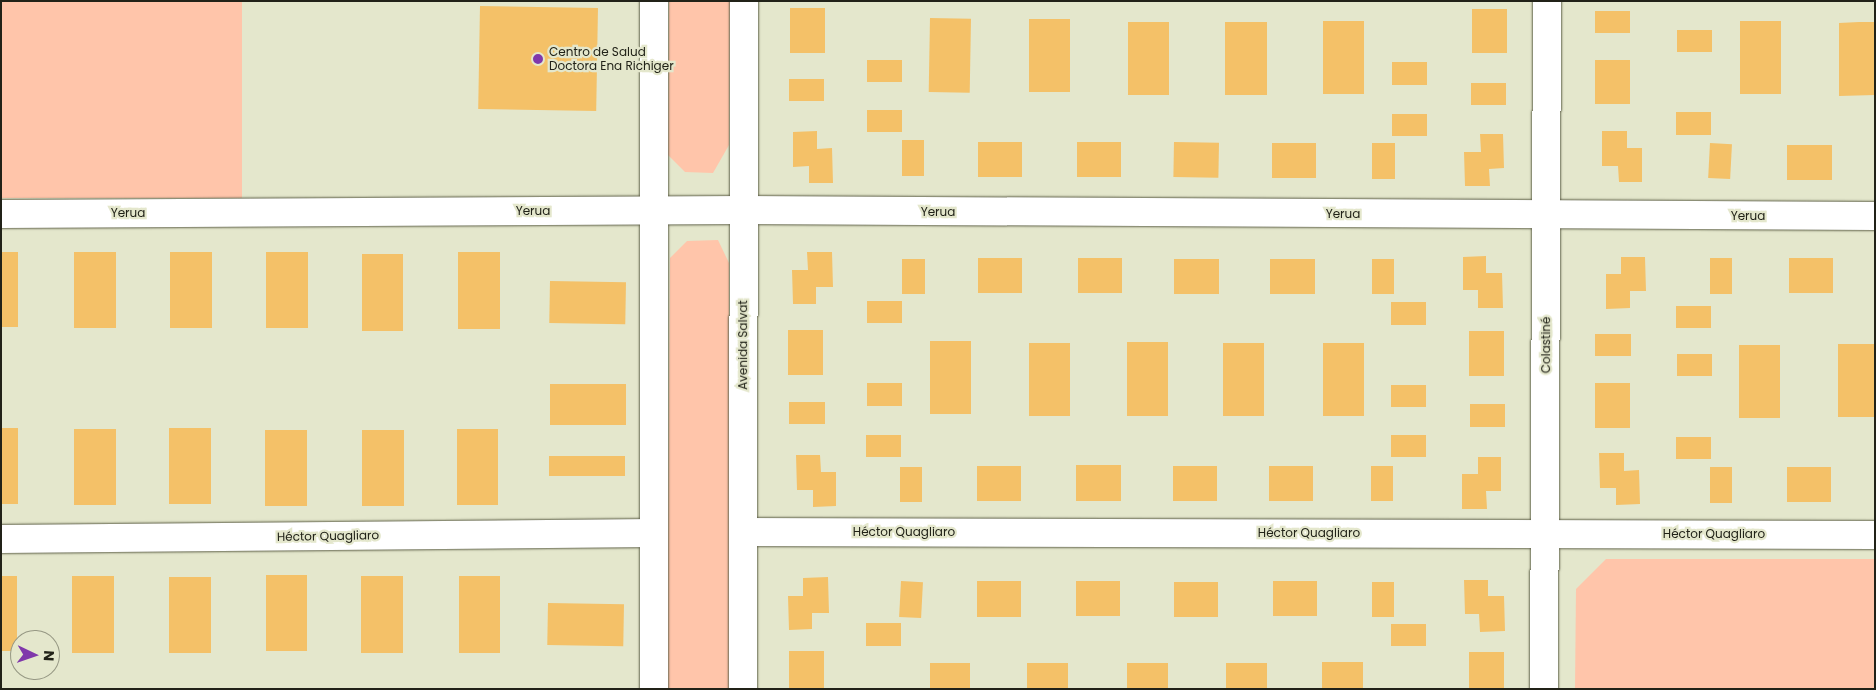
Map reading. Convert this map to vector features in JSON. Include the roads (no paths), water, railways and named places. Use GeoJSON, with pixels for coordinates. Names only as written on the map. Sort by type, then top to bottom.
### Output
{"type":"FeatureCollection","features":[{"type":"Feature","properties":{"kind":"street"},"geometry":{"type":"LineString","coordinates":[[654,1],[654,689]]}},
{"type":"Feature","properties":{"kind":"street","name":"Avenida Salvat"},"geometry":{"type":"LineString","coordinates":[[743,689],[744,1]]}},
{"type":"Feature","properties":{"kind":"street","name":"Colastiné"},"geometry":{"type":"LineString","coordinates":[[1544,689],[1547,1]]}},
{"type":"Feature","properties":{"kind":"street","name":"Yerua"},"geometry":{"type":"LineString","coordinates":[[1,214],[744,210],[1546,216],[1875,216]]}},
{"type":"Feature","properties":{"kind":"street","name":"Héctor Quagliaro"},"geometry":{"type":"LineString","coordinates":[[743,532],[1875,535]]}},
{"type":"Feature","properties":{"kind":"street","name":"Héctor Quagliaro"},"geometry":{"type":"LineString","coordinates":[[1,539],[654,533]]}},
{"type":"Feature","properties":{"kind":"place","name":"Centro de Salud Doctora Ena Richiger"},"geometry":{"type":"Point","coordinates":[538,59]}}]}
